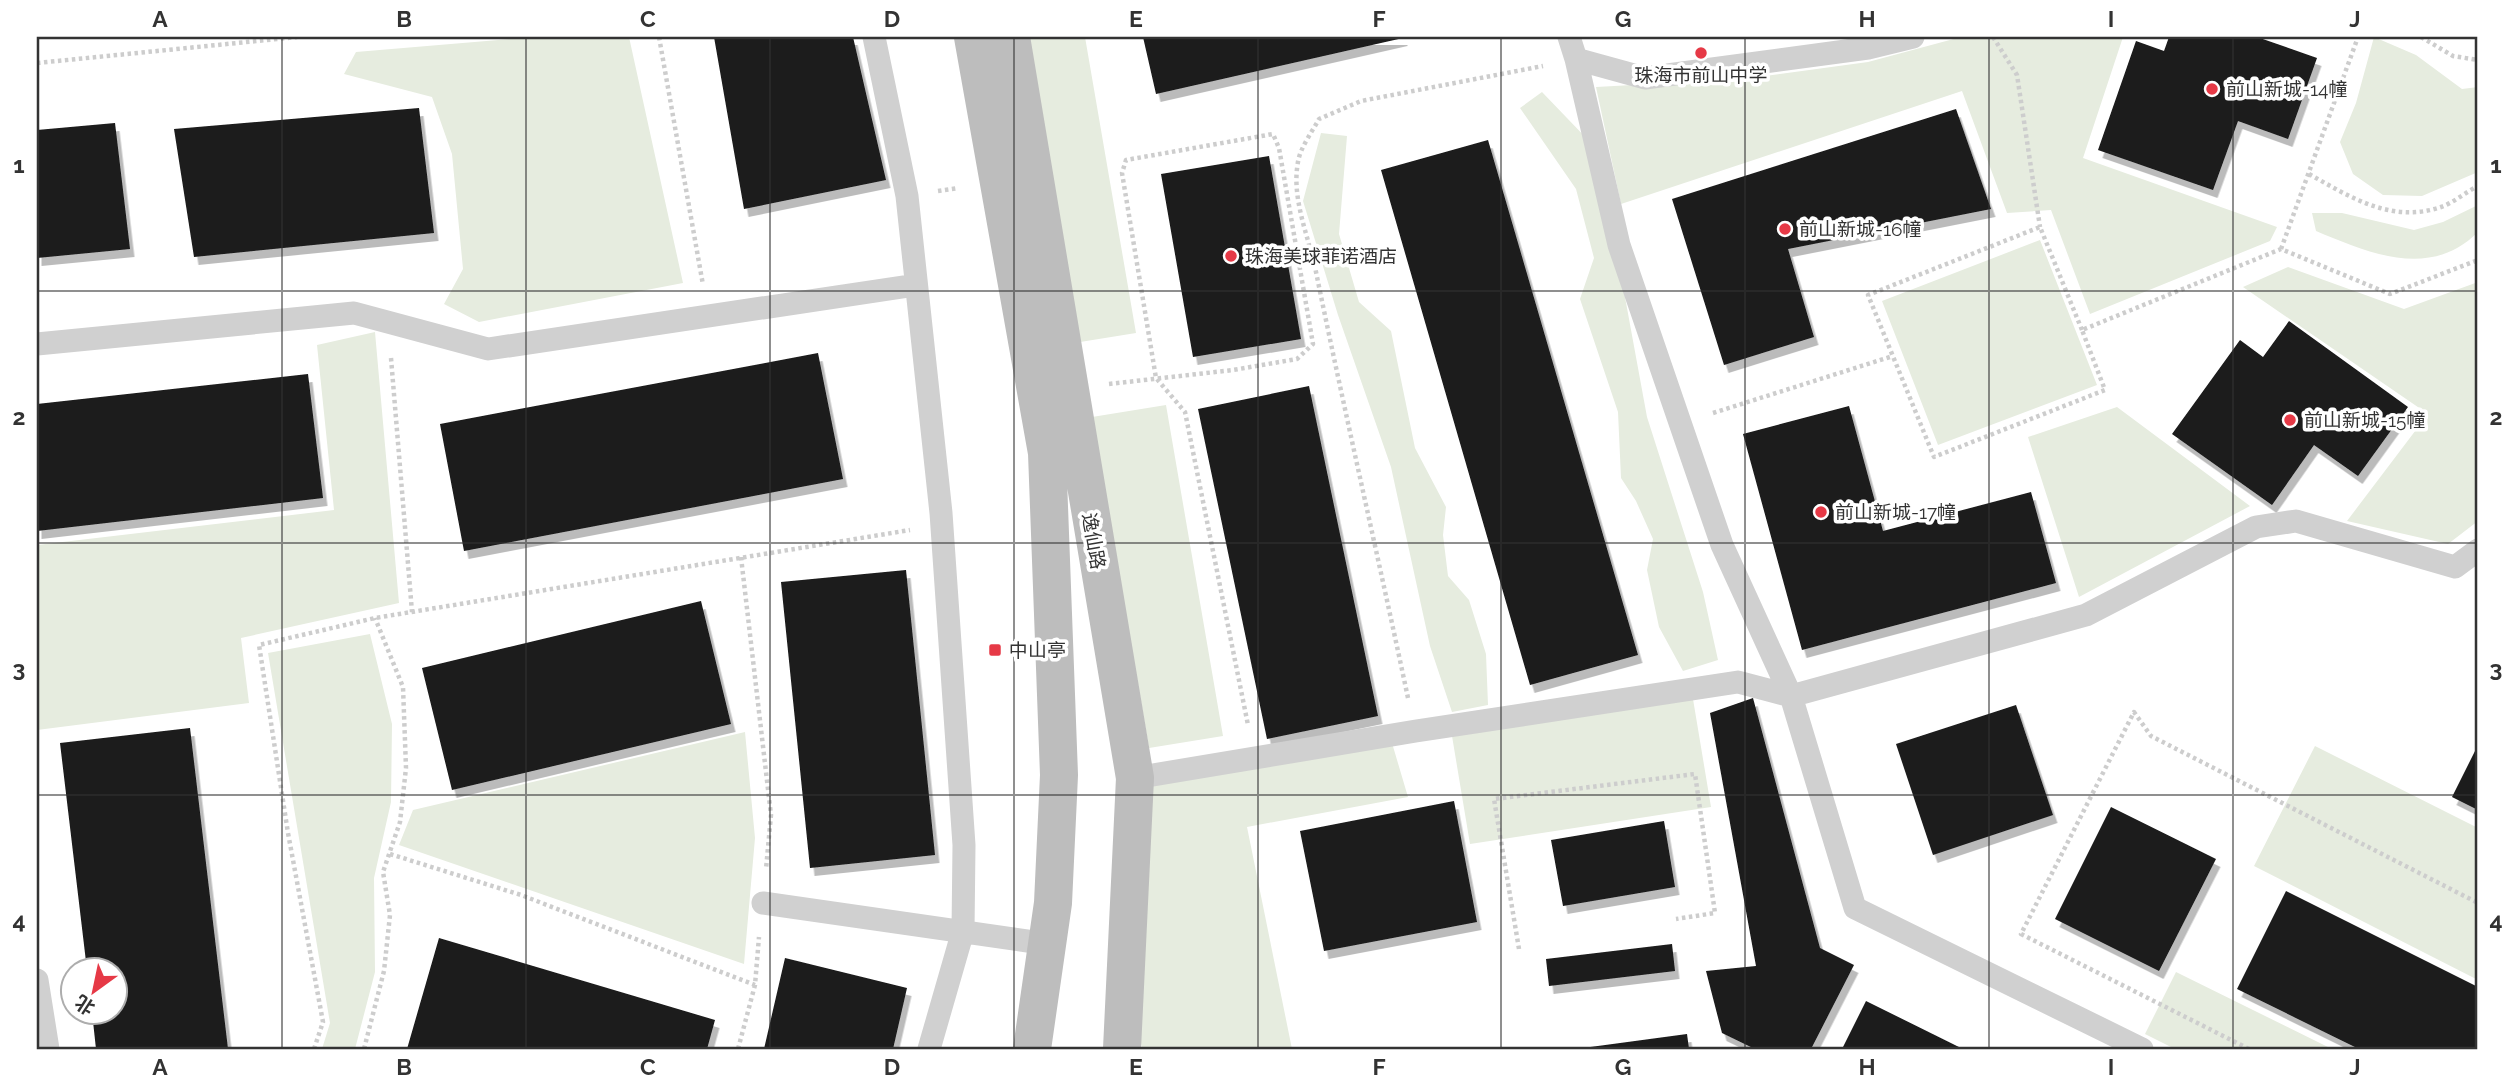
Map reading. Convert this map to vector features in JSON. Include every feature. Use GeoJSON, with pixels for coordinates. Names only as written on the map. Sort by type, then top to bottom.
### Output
{"type":"FeatureCollection","features":[{"type":"Feature","properties":{"kind":"main road","name":"逸仙路"},"geometry":{"type":"LineString","coordinates":[[973,37],[1047,453],[1059,775],[1053,903],[1032,1049]]}},
{"type":"Feature","properties":{"kind":"main road","name":"逸仙路"},"geometry":{"type":"LineString","coordinates":[[1011,37],[1135,778],[1126,1038]]}},
{"type":"Feature","properties":{"kind":"lane"},"geometry":{"type":"LineString","coordinates":[[874,37],[906,196],[916,285],[942,524],[964,845],[963,931],[929,1049]]}},
{"type":"Feature","properties":{"kind":"lane"},"geometry":{"type":"LineString","coordinates":[[1573,48],[1645,78],[1868,48],[1913,37]]}},
{"type":"Feature","properties":{"kind":"lane"},"geometry":{"type":"LineString","coordinates":[[1573,48],[1619,245],[1722,545],[1791,696],[1855,908],[2142,1049]]}},
{"type":"Feature","properties":{"kind":"lane"},"geometry":{"type":"LineString","coordinates":[[37,344],[354,313],[488,349],[916,285]]}},
{"type":"Feature","properties":{"kind":"lane"},"geometry":{"type":"LineString","coordinates":[[1135,778],[1738,682],[1791,696],[2086,615],[2256,527],[2296,521],[2455,567],[2478,550]]}},
{"type":"Feature","properties":{"kind":"lane"},"geometry":{"type":"LineString","coordinates":[[763,903],[1048,944]]}},
{"type":"Feature","properties":{"kind":"lane"},"geometry":{"type":"LineString","coordinates":[[37,980],[48,1049]]}},
{"type":"Feature","properties":{"kind":"path"},"geometry":{"type":"LineString","coordinates":[[37,63],[297,37]]}},
{"type":"Feature","properties":{"kind":"path"},"geometry":{"type":"LineString","coordinates":[[659,37],[708,317]]}},
{"type":"Feature","properties":{"kind":"path"},"geometry":{"type":"LineString","coordinates":[[1993,37],[2017,75],[2040,227],[2105,390],[1934,457],[1868,295],[2040,227]]}},
{"type":"Feature","properties":{"kind":"path"},"geometry":{"type":"LineString","coordinates":[[2281,249],[2358,37]]}},
{"type":"Feature","properties":{"kind":"path"},"geometry":{"type":"LineString","coordinates":[[2421,37],[2453,56],[2478,60]]}},
{"type":"Feature","properties":{"kind":"path"},"geometry":{"type":"LineString","coordinates":[[1416,732],[1336,373],[1316,269],[1305,232],[1297,193],[1298,161],[1319,119],[1361,102],[1573,48]]}},
{"type":"Feature","properties":{"kind":"path"},"geometry":{"type":"LineString","coordinates":[[1070,389],[1156,379],[1297,359],[1313,344],[1279,148],[1273,134],[1126,160],[1122,173],[1156,379],[1185,412],[1255,758]]}},
{"type":"Feature","properties":{"kind":"path"},"geometry":{"type":"LineString","coordinates":[[2309,174],[2372,207],[2401,213],[2441,207],[2478,186]]}},
{"type":"Feature","properties":{"kind":"path"},"geometry":{"type":"LineString","coordinates":[[906,196],[999,182]]}},
{"type":"Feature","properties":{"kind":"path"},"geometry":{"type":"LineString","coordinates":[[2082,330],[2281,249],[2390,294],[2478,260]]}},
{"type":"Feature","properties":{"kind":"path"},"geometry":{"type":"LineString","coordinates":[[388,321],[412,612]]}},
{"type":"Feature","properties":{"kind":"path"},"geometry":{"type":"LineString","coordinates":[[1680,424],[1893,356]]}},
{"type":"Feature","properties":{"kind":"path"},"geometry":{"type":"LineString","coordinates":[[314,1049],[323,1023],[288,833],[259,645],[375,618],[942,524]]}},
{"type":"Feature","properties":{"kind":"path"},"geometry":{"type":"LineString","coordinates":[[738,1049],[755,985],[771,815],[741,557]]}},
{"type":"Feature","properties":{"kind":"path"},"geometry":{"type":"LineString","coordinates":[[364,1049],[384,971],[390,915],[383,872],[400,822],[406,768],[403,687],[375,618]]}},
{"type":"Feature","properties":{"kind":"path"},"geometry":{"type":"LineString","coordinates":[[2249,1049],[2021,934],[2134,712],[2151,736],[2478,903]]}},
{"type":"Feature","properties":{"kind":"path"},"geometry":{"type":"LineString","coordinates":[[1519,949],[1494,799],[1695,774],[1715,913],[1676,919]]}},
{"type":"Feature","properties":{"kind":"path"},"geometry":{"type":"LineString","coordinates":[[390,854],[522,895],[755,985]]}},
{"type":"Feature","properties":{"kind":"shaded area"},"geometry":{"type":"Polygon","coordinates":[[[535,37],[629,37],[683,283],[479,322],[444,304],[463,269],[452,154],[432,97],[344,74],[356,52],[535,37]]]}},
{"type":"Feature","properties":{"kind":"shaded area"},"geometry":{"type":"Polygon","coordinates":[[[1021,37],[1085,37],[1136,333],[1074,343],[1021,37]]]}},
{"type":"Feature","properties":{"kind":"shaded area"},"geometry":{"type":"Polygon","coordinates":[[[1961,37],[2123,37],[2083,158],[2277,227],[2270,241],[2090,314],[2051,210],[2007,213],[1962,91],[1621,204],[1596,87],[1743,79],[1868,62],[1961,37]]]}},
{"type":"Feature","properties":{"kind":"shaded area"},"geometry":{"type":"Polygon","coordinates":[[[2374,37],[2416,55],[2462,89],[2478,87],[2478,172],[2422,196],[2383,195],[2353,174],[2340,142],[2356,103],[2374,37]]]}},
{"type":"Feature","properties":{"kind":"shaded area"},"geometry":{"type":"Polygon","coordinates":[[[1542,92],[1591,143],[1618,259],[1647,417],[1703,592],[1718,660],[1683,671],[1659,627],[1647,570],[1653,539],[1636,501],[1621,478],[1618,412],[1580,299],[1594,258],[1576,189],[1520,108],[1542,92]]]}},
{"type":"Feature","properties":{"kind":"shaded area"},"geometry":{"type":"Polygon","coordinates":[[[1321,133],[1347,136],[1339,234],[1359,302],[1391,331],[1415,448],[1446,507],[1443,535],[1448,576],[1469,600],[1486,654],[1488,705],[1452,712],[1430,646],[1391,467],[1338,315],[1303,201],[1321,133]]]}},
{"type":"Feature","properties":{"kind":"shaded area"},"geometry":{"type":"Polygon","coordinates":[[[2478,205],[2478,232],[2459,247],[2420,259],[2378,254],[2316,231],[2312,213],[2342,213],[2414,230],[2443,222],[2478,205]]]}},
{"type":"Feature","properties":{"kind":"shaded area"},"geometry":{"type":"Polygon","coordinates":[[[2040,240],[2097,385],[1938,445],[1882,301],[2040,240]]]}},
{"type":"Feature","properties":{"kind":"shaded area"},"geometry":{"type":"Polygon","coordinates":[[[2288,267],[2404,309],[2478,282],[2478,521],[2448,544],[2347,521],[2428,414],[2243,287],[2288,267]]]}},
{"type":"Feature","properties":{"kind":"shaded area"},"geometry":{"type":"Polygon","coordinates":[[[375,332],[399,603],[241,638],[249,703],[37,730],[37,545],[334,510],[317,345],[375,332]]]}},
{"type":"Feature","properties":{"kind":"shaded area"},"geometry":{"type":"Polygon","coordinates":[[[1166,405],[1223,736],[1149,748],[1092,417],[1166,405]]]}},
{"type":"Feature","properties":{"kind":"shaded area"},"geometry":{"type":"Polygon","coordinates":[[[2117,407],[2250,506],[2079,597],[2028,437],[2117,407]]]}},
{"type":"Feature","properties":{"kind":"shaded area"},"geometry":{"type":"Polygon","coordinates":[[[370,634],[392,724],[391,802],[374,878],[375,972],[355,1049],[322,1049],[330,1023],[268,653],[370,634]]]}},
{"type":"Feature","properties":{"kind":"shaded area"},"geometry":{"type":"Polygon","coordinates":[[[1693,699],[1711,807],[1470,844],[1452,736],[1693,699]]]}},
{"type":"Feature","properties":{"kind":"shaded area"},"geometry":{"type":"Polygon","coordinates":[[[745,732],[755,838],[744,964],[399,845],[413,810],[745,732]]]}},
{"type":"Feature","properties":{"kind":"shaded area"},"geometry":{"type":"Polygon","coordinates":[[[1392,743],[1408,797],[1247,827],[1292,1049],[1142,1049],[1136,1013],[1151,782],[1392,743]]]}},
{"type":"Feature","properties":{"kind":"shaded area"},"geometry":{"type":"Polygon","coordinates":[[[2315,746],[2478,828],[2478,980],[2254,866],[2315,746]]]}},
{"type":"Feature","properties":{"kind":"shaded area"},"geometry":{"type":"Polygon","coordinates":[[[2176,972],[2332,1049],[2175,1049],[2145,1034],[2176,972]]]}},
{"type":"Feature","properties":{"kind":"building"},"geometry":{"type":"Polygon","coordinates":[[[714,37],[853,37],[886,180],[744,209],[714,37]]]}},
{"type":"Feature","properties":{"kind":"building"},"geometry":{"type":"Polygon","coordinates":[[[1143,37],[1403,37],[1403,38],[1156,94],[1143,37]]]}},
{"type":"Feature","properties":{"kind":"building","name":"前山新城-14幢"},"geometry":{"type":"Polygon","coordinates":[[[2169,37],[2257,37],[2317,58],[2288,139],[2238,121],[2213,190],[2098,150],[2136,41],[2164,51],[2169,37]]]}},
{"type":"Feature","properties":{"kind":"building"},"geometry":{"type":"Polygon","coordinates":[[[419,108],[434,233],[194,257],[174,129],[419,108]]]}},
{"type":"Feature","properties":{"kind":"building","name":"前山新城-16幢"},"geometry":{"type":"Polygon","coordinates":[[[1956,109],[1991,209],[1788,249],[1814,337],[1724,365],[1672,199],[1956,109]]]}},
{"type":"Feature","properties":{"kind":"building"},"geometry":{"type":"Polygon","coordinates":[[[115,123],[130,249],[37,258],[37,130],[115,123]]]}},
{"type":"Feature","properties":{"kind":"building"},"geometry":{"type":"Polygon","coordinates":[[[1488,140],[1638,655],[1530,685],[1381,170],[1488,140]]]}},
{"type":"Feature","properties":{"kind":"building","name":"珠海美球菲诺酒店"},"geometry":{"type":"Polygon","coordinates":[[[1269,156],[1301,339],[1193,357],[1161,174],[1269,156]]]}},
{"type":"Feature","properties":{"kind":"building","name":"前山新城-15幢"},"geometry":{"type":"Polygon","coordinates":[[[2289,321],[2408,407],[2358,476],[2314,445],[2272,505],[2172,434],[2240,340],[2263,357],[2289,321]]]}},
{"type":"Feature","properties":{"kind":"building"},"geometry":{"type":"Polygon","coordinates":[[[818,353],[843,479],[464,551],[440,424],[818,353]]]}},
{"type":"Feature","properties":{"kind":"building"},"geometry":{"type":"Polygon","coordinates":[[[308,374],[323,498],[37,531],[37,404],[308,374]]]}},
{"type":"Feature","properties":{"kind":"building"},"geometry":{"type":"Polygon","coordinates":[[[1309,386],[1378,716],[1267,739],[1198,409],[1309,386]]]}},
{"type":"Feature","properties":{"kind":"building","name":"前山新城-17幢"},"geometry":{"type":"Polygon","coordinates":[[[1849,406],[1883,531],[2031,492],[2056,583],[1802,650],[1743,434],[1849,406]]]}},
{"type":"Feature","properties":{"kind":"building"},"geometry":{"type":"Polygon","coordinates":[[[906,570],[935,855],[810,868],[781,582],[906,570]]]}},
{"type":"Feature","properties":{"kind":"building"},"geometry":{"type":"Polygon","coordinates":[[[701,601],[731,724],[452,790],[422,668],[701,601]]]}},
{"type":"Feature","properties":{"kind":"building"},"geometry":{"type":"Polygon","coordinates":[[[1753,698],[1820,948],[1854,965],[1811,1049],[1755,1049],[1722,1033],[1706,971],[1756,966],[1710,713],[1753,698]]]}},
{"type":"Feature","properties":{"kind":"building"},"geometry":{"type":"Polygon","coordinates":[[[2016,705],[2053,815],[1933,855],[1896,744],[2016,705]]]}},
{"type":"Feature","properties":{"kind":"building"},"geometry":{"type":"Polygon","coordinates":[[[190,728],[228,1049],[96,1049],[94,1026],[130,1026],[130,956],[85,956],[60,743],[190,728]]]}},
{"type":"Feature","properties":{"kind":"building"},"geometry":{"type":"Polygon","coordinates":[[[2478,745],[2478,810],[2452,797],[2478,745]]]}},
{"type":"Feature","properties":{"kind":"building"},"geometry":{"type":"Polygon","coordinates":[[[1454,801],[1477,922],[1324,951],[1300,831],[1454,801]]]}},
{"type":"Feature","properties":{"kind":"building"},"geometry":{"type":"Polygon","coordinates":[[[2111,807],[2216,859],[2159,971],[2055,919],[2111,807]]]}},
{"type":"Feature","properties":{"kind":"building"},"geometry":{"type":"Polygon","coordinates":[[[1664,821],[1675,887],[1563,906],[1551,840],[1664,821]]]}},
{"type":"Feature","properties":{"kind":"building"},"geometry":{"type":"Polygon","coordinates":[[[2286,891],[2478,987],[2478,1049],[2359,1049],[2237,989],[2286,891]]]}},
{"type":"Feature","properties":{"kind":"building"},"geometry":{"type":"Polygon","coordinates":[[[439,938],[715,1020],[707,1049],[407,1049],[439,938]]]}},
{"type":"Feature","properties":{"kind":"building"},"geometry":{"type":"Polygon","coordinates":[[[1672,944],[1675,971],[1549,986],[1546,959],[1672,944]]]}},
{"type":"Feature","properties":{"kind":"building"},"geometry":{"type":"Polygon","coordinates":[[[785,958],[907,988],[893,1049],[764,1049],[785,958]]]}},
{"type":"Feature","properties":{"kind":"building"},"geometry":{"type":"Polygon","coordinates":[[[1866,1001],[1963,1049],[1842,1049],[1866,1001]]]}},
{"type":"Feature","properties":{"kind":"building"},"geometry":{"type":"Polygon","coordinates":[[[1687,1034],[1689,1049],[1583,1049],[1583,1048],[1687,1034]]]}},
{"type":"Feature","properties":{"kind":"place","name":"珠海市前山中学"},"geometry":{"type":"Point","coordinates":[1701,53]}},
{"type":"Feature","properties":{"kind":"place","name":"前山新城-14幢"},"geometry":{"type":"Point","coordinates":[2212,89]}},
{"type":"Feature","properties":{"kind":"place","name":"前山新城-16幢"},"geometry":{"type":"Point","coordinates":[1785,229]}},
{"type":"Feature","properties":{"kind":"place","name":"珠海美球菲诺酒店"},"geometry":{"type":"Point","coordinates":[1231,256]}},
{"type":"Feature","properties":{"kind":"place","name":"前山新城-15幢"},"geometry":{"type":"Point","coordinates":[2290,420]}},
{"type":"Feature","properties":{"kind":"place","name":"前山新城-17幢"},"geometry":{"type":"Point","coordinates":[1821,512]}},
{"type":"Feature","properties":{"kind":"place","name":"中山亭"},"geometry":{"type":"Point","coordinates":[995,650]}}]}
